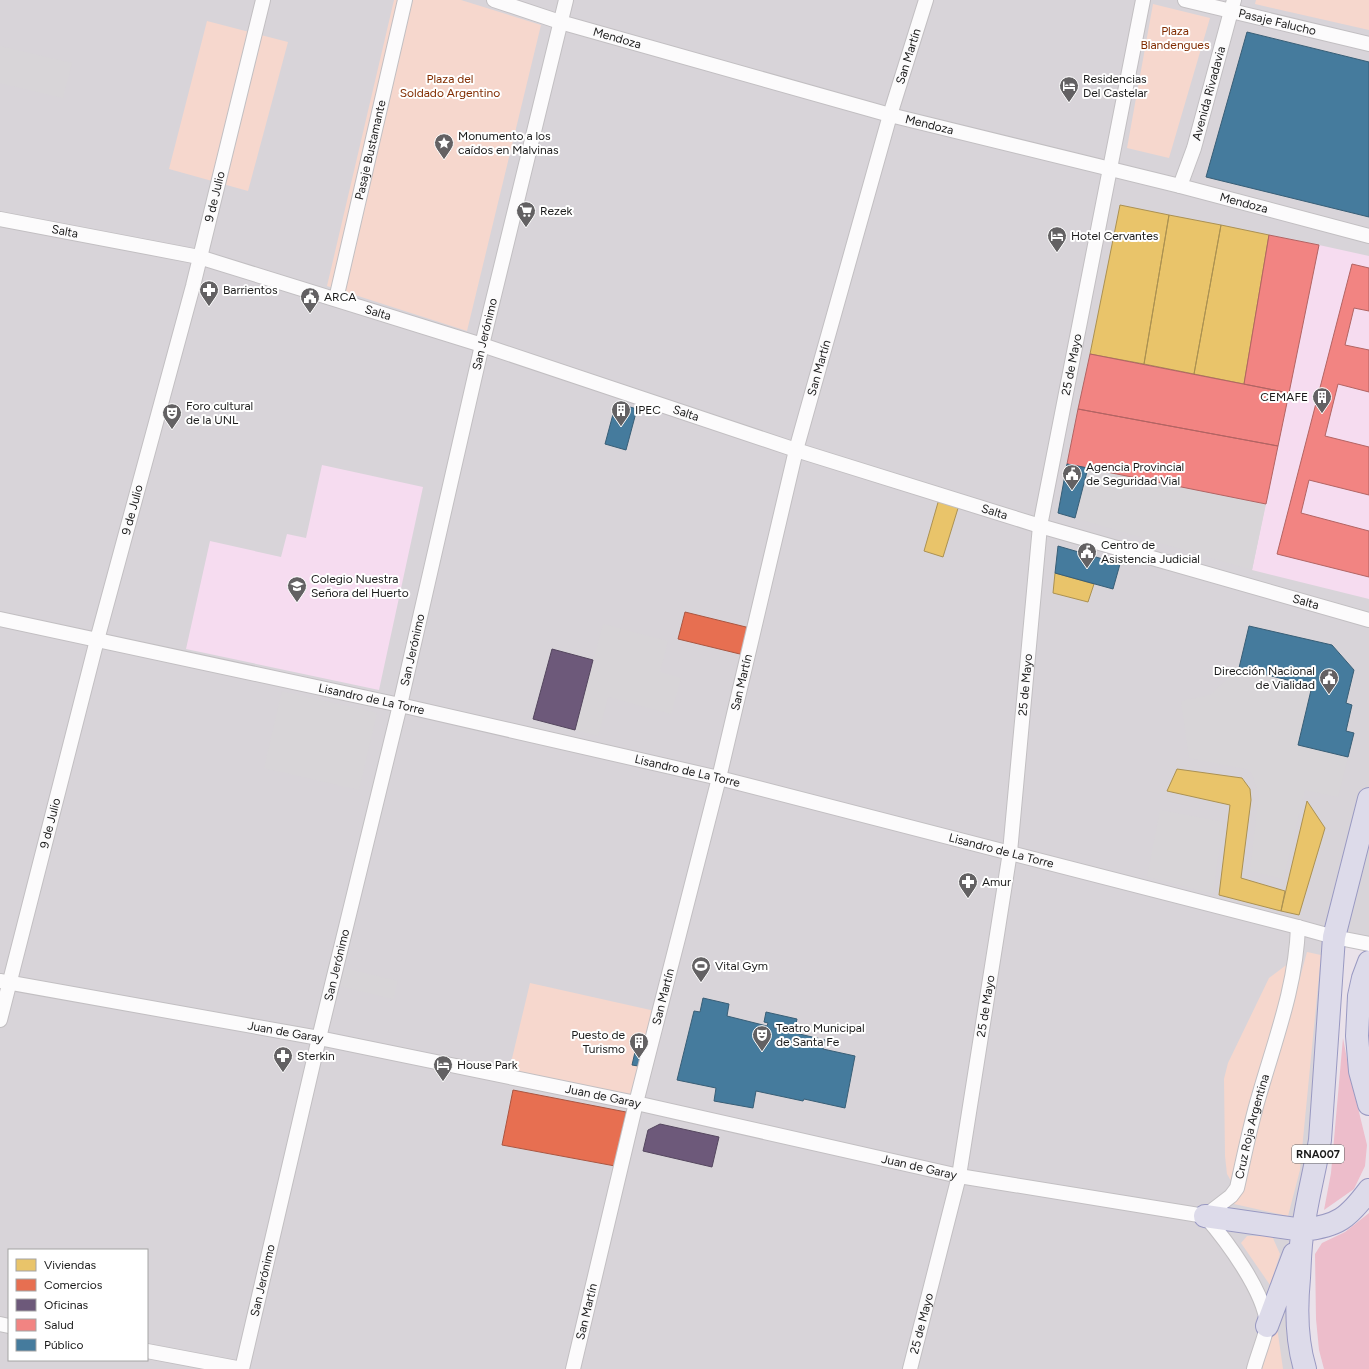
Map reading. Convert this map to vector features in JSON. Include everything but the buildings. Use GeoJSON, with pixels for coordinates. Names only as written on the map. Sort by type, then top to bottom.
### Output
{"type":"FeatureCollection","features":[{"type":"Feature","properties":{"kind":"highway","name":"RNA007"},"geometry":{"type":"LineString","coordinates":[[1305,1369],[1300,1354],[1297,1321],[1297,1297],[1302,1230],[1320,1140],[1334,938],[1369,799]]}},
{"type":"Feature","properties":{"kind":"highway"},"geometry":{"type":"LineString","coordinates":[[1369,962],[1363,978],[1359,996],[1357,1036],[1360,1071],[1369,1104]]}},
{"type":"Feature","properties":{"kind":"highway"},"geometry":{"type":"LineString","coordinates":[[1205,1216],[1302,1230],[1318,1228],[1347,1216],[1369,1190]]}},
{"type":"Feature","properties":{"kind":"highway"},"geometry":{"type":"LineString","coordinates":[[1267,1326],[1302,1230]]}},
{"type":"Feature","properties":{"kind":"street","name":"9 de Julio"},"geometry":{"type":"LineString","coordinates":[[0,1020],[5,983],[191,294],[263,0]]}},
{"type":"Feature","properties":{"kind":"street","name":"Pasaje Bustamante"},"geometry":{"type":"LineString","coordinates":[[336,299],[405,0]]}},
{"type":"Feature","properties":{"kind":"street","name":"Mendoza"},"geometry":{"type":"LineString","coordinates":[[494,0],[560,22],[890,115],[1180,186],[1369,236]]}},
{"type":"Feature","properties":{"kind":"street","name":"San Jerónimo"},"geometry":{"type":"LineString","coordinates":[[242,1369],[319,1038],[400,706],[482,345],[566,0]]}},
{"type":"Feature","properties":{"kind":"street","name":"San Martín"},"geometry":{"type":"LineString","coordinates":[[573,1369],[636,1103],[719,778],[796,450],[890,115],[926,0]]}},
{"type":"Feature","properties":{"kind":"street","name":"25 de Mayo"},"geometry":{"type":"LineString","coordinates":[[910,1369],[959,1176],[1010,852],[1040,526],[1143,0]]}},
{"type":"Feature","properties":{"kind":"street","name":"Pasaje Falucho"},"geometry":{"type":"LineString","coordinates":[[1185,0],[1233,5],[1369,44]]}},
{"type":"Feature","properties":{"kind":"street","name":"Avenida Rivadavia"},"geometry":{"type":"LineString","coordinates":[[1180,186],[1194,148],[1233,5]]}},
{"type":"Feature","properties":{"kind":"street","name":"Salta"},"geometry":{"type":"LineString","coordinates":[[0,219],[199,257],[482,345],[796,450],[1040,526],[1369,620]]}},
{"type":"Feature","properties":{"kind":"street","name":"Lisandro de La Torre"},"geometry":{"type":"LineString","coordinates":[[0,619],[400,706],[719,778],[1010,852],[1298,927],[1334,938],[1369,944]]}},
{"type":"Feature","properties":{"kind":"street","name":"Cruz Roja Argentina"},"geometry":{"type":"LineString","coordinates":[[1205,1216],[1231,1196],[1237,1188],[1255,1108],[1292,982],[1298,927]]}},
{"type":"Feature","properties":{"kind":"street","name":"Juan de Garay"},"geometry":{"type":"LineString","coordinates":[[5,983],[319,1038],[636,1103],[959,1176],[1205,1216]]}},
{"type":"Feature","properties":{"kind":"street"},"geometry":{"type":"LineString","coordinates":[[1205,1216],[1221,1234],[1258,1294],[1267,1326],[1254,1369]]}},
{"type":"Feature","properties":{"kind":"street"},"geometry":{"type":"LineString","coordinates":[[148,1351],[242,1369]]}},
{"type":"Feature","properties":{"kind":"shaded area"},"geometry":{"type":"Polygon","coordinates":[[[0,0],[1369,0],[1369,944],[1335,938],[1303,1230],[1305,1369],[0,1369],[0,0]]]}},
{"type":"Feature","properties":{"kind":"shaded area"},"geometry":{"type":"Polygon","coordinates":[[[0,46],[72,63],[63,98],[0,83],[0,46]]]}},
{"type":"Feature","properties":{"kind":"shaded area"},"geometry":{"type":"Polygon","coordinates":[[[1319,245],[1369,256],[1369,599],[1252,570],[1319,245]]]}},
{"type":"Feature","properties":{"kind":"shaded area","name":"Colegio Nuestra Señora del Huerto"},"geometry":{"type":"Polygon","coordinates":[[[322,465],[423,487],[379,690],[186,649],[210,541],[281,557],[287,534],[306,538],[322,465]]]}},
{"type":"Feature","properties":{"kind":"shaded area"},"geometry":{"type":"Polygon","coordinates":[[[1088,468],[1266,504],[1252,570],[1075,518],[1088,468]]]}},
{"type":"Feature","properties":{"kind":"shaded area"},"geometry":{"type":"Polygon","coordinates":[[[603,624],[668,641],[660,672],[681,678],[671,714],[608,697],[598,736],[575,730],[603,624]]]}},
{"type":"Feature","properties":{"kind":"shaded area"},"geometry":{"type":"Polygon","coordinates":[[[1239,668],[1312,686],[1298,745],[1348,757],[1338,797],[1305,790],[1283,879],[1250,871],[1259,793],[1250,770],[1189,758],[1181,701],[1210,695],[1239,668]]]}},
{"type":"Feature","properties":{"kind":"shaded area"},"geometry":{"type":"Polygon","coordinates":[[[282,691],[377,713],[359,790],[264,768],[282,691]]]}},
{"type":"Feature","properties":{"kind":"shaded area"},"geometry":{"type":"Polygon","coordinates":[[[1160,810],[1223,822],[1213,894],[1147,877],[1160,810]]]}},
{"type":"Feature","properties":{"kind":"shaded area"},"geometry":{"type":"Polygon","coordinates":[[[344,968],[398,981],[393,999],[339,986],[344,968]]]}},
{"type":"Feature","properties":{"kind":"shaded area"},"geometry":{"type":"Polygon","coordinates":[[[1343,1038],[1350,1075],[1367,1145],[1365,1166],[1354,1189],[1324,1210],[1331,1173],[1343,1038]]]}},
{"type":"Feature","properties":{"kind":"shaded area"},"geometry":{"type":"Polygon","coordinates":[[[1369,1213],[1369,1369],[1324,1369],[1319,1350],[1316,1319],[1315,1254],[1322,1243],[1345,1232],[1369,1213]]]}},
{"type":"Feature","properties":{"kind":"green space","name":"Plaza del Soldado Argentino"},"geometry":{"type":"Polygon","coordinates":[[[394,0],[461,0],[541,25],[467,331],[327,286],[394,0]]]}},
{"type":"Feature","properties":{"kind":"green space"},"geometry":{"type":"Polygon","coordinates":[[[1256,0],[1369,0],[1369,30],[1255,4],[1256,0]]]}},
{"type":"Feature","properties":{"kind":"green space","name":"Plaza Blandengues"},"geometry":{"type":"Polygon","coordinates":[[[1153,4],[1210,18],[1169,158],[1127,148],[1153,4]]]}},
{"type":"Feature","properties":{"kind":"green space"},"geometry":{"type":"Polygon","coordinates":[[[207,21],[288,42],[248,191],[169,169],[207,21]]]}},
{"type":"Feature","properties":{"kind":"green space"},"geometry":{"type":"Polygon","coordinates":[[[1307,952],[1321,955],[1300,1170],[1288,1216],[1234,1204],[1241,1189],[1260,1110],[1287,1025],[1307,952]]]}},
{"type":"Feature","properties":{"kind":"green space"},"geometry":{"type":"Polygon","coordinates":[[[1289,963],[1252,1106],[1234,1186],[1227,1174],[1225,1156],[1224,1079],[1228,1063],[1269,978],[1289,963]]]}},
{"type":"Feature","properties":{"kind":"green space"},"geometry":{"type":"Polygon","coordinates":[[[530,983],[655,1011],[633,1098],[509,1071],[530,983]]]}},
{"type":"Feature","properties":{"kind":"green space"},"geometry":{"type":"Polygon","coordinates":[[[1247,1236],[1272,1236],[1280,1254],[1270,1285],[1241,1243],[1247,1236]]]}},
{"type":"Feature","properties":{"kind":"green space"},"geometry":{"type":"Polygon","coordinates":[[[1276,1320],[1283,1369],[1262,1369],[1276,1320]]]}},
{"type":"Feature","properties":{"kind":"place","name":"Residencias Del Castelar"},"geometry":{"type":"Point","coordinates":[1069,103]}},
{"type":"Feature","properties":{"kind":"place","name":"Monumento a los caídos en Malvinas"},"geometry":{"type":"Point","coordinates":[444,160]}},
{"type":"Feature","properties":{"kind":"place","name":"Rezek"},"geometry":{"type":"Point","coordinates":[526,228]}},
{"type":"Feature","properties":{"kind":"place","name":"Hotel Cervantes"},"geometry":{"type":"Point","coordinates":[1057,253]}},
{"type":"Feature","properties":{"kind":"place","name":"Barrientos"},"geometry":{"type":"Point","coordinates":[209,307]}},
{"type":"Feature","properties":{"kind":"place","name":"ARCA"},"geometry":{"type":"Point","coordinates":[310,314]}},
{"type":"Feature","properties":{"kind":"place","name":"CEMAFE"},"geometry":{"type":"Point","coordinates":[1322,414]}},
{"type":"Feature","properties":{"kind":"place","name":"IPEC"},"geometry":{"type":"Point","coordinates":[621,427]}},
{"type":"Feature","properties":{"kind":"place","name":"Foro cultural de la UNL"},"geometry":{"type":"Point","coordinates":[172,430]}},
{"type":"Feature","properties":{"kind":"place","name":"Agencia Provincial de Seguridad Vial"},"geometry":{"type":"Point","coordinates":[1072,491]}},
{"type":"Feature","properties":{"kind":"place","name":"Centro de Asistencia Judicial"},"geometry":{"type":"Point","coordinates":[1087,569]}},
{"type":"Feature","properties":{"kind":"place","name":"Colegio Nuestra Señora del Huerto"},"geometry":{"type":"Point","coordinates":[297,603]}},
{"type":"Feature","properties":{"kind":"place","name":"Dirección Nacional de Vialidad"},"geometry":{"type":"Point","coordinates":[1329,695]}},
{"type":"Feature","properties":{"kind":"place","name":"Amur"},"geometry":{"type":"Point","coordinates":[968,899]}},
{"type":"Feature","properties":{"kind":"place","name":"Vital Gym"},"geometry":{"type":"Point","coordinates":[701,983]}},
{"type":"Feature","properties":{"kind":"place","name":"Teatro Municipal de Santa Fe"},"geometry":{"type":"Point","coordinates":[762,1052]}},
{"type":"Feature","properties":{"kind":"place","name":"Puesto de Turismo"},"geometry":{"type":"Point","coordinates":[639,1059]}},
{"type":"Feature","properties":{"kind":"place","name":"Sterkin"},"geometry":{"type":"Point","coordinates":[283,1073]}},
{"type":"Feature","properties":{"kind":"place","name":"House Park"},"geometry":{"type":"Point","coordinates":[443,1082]}}]}
